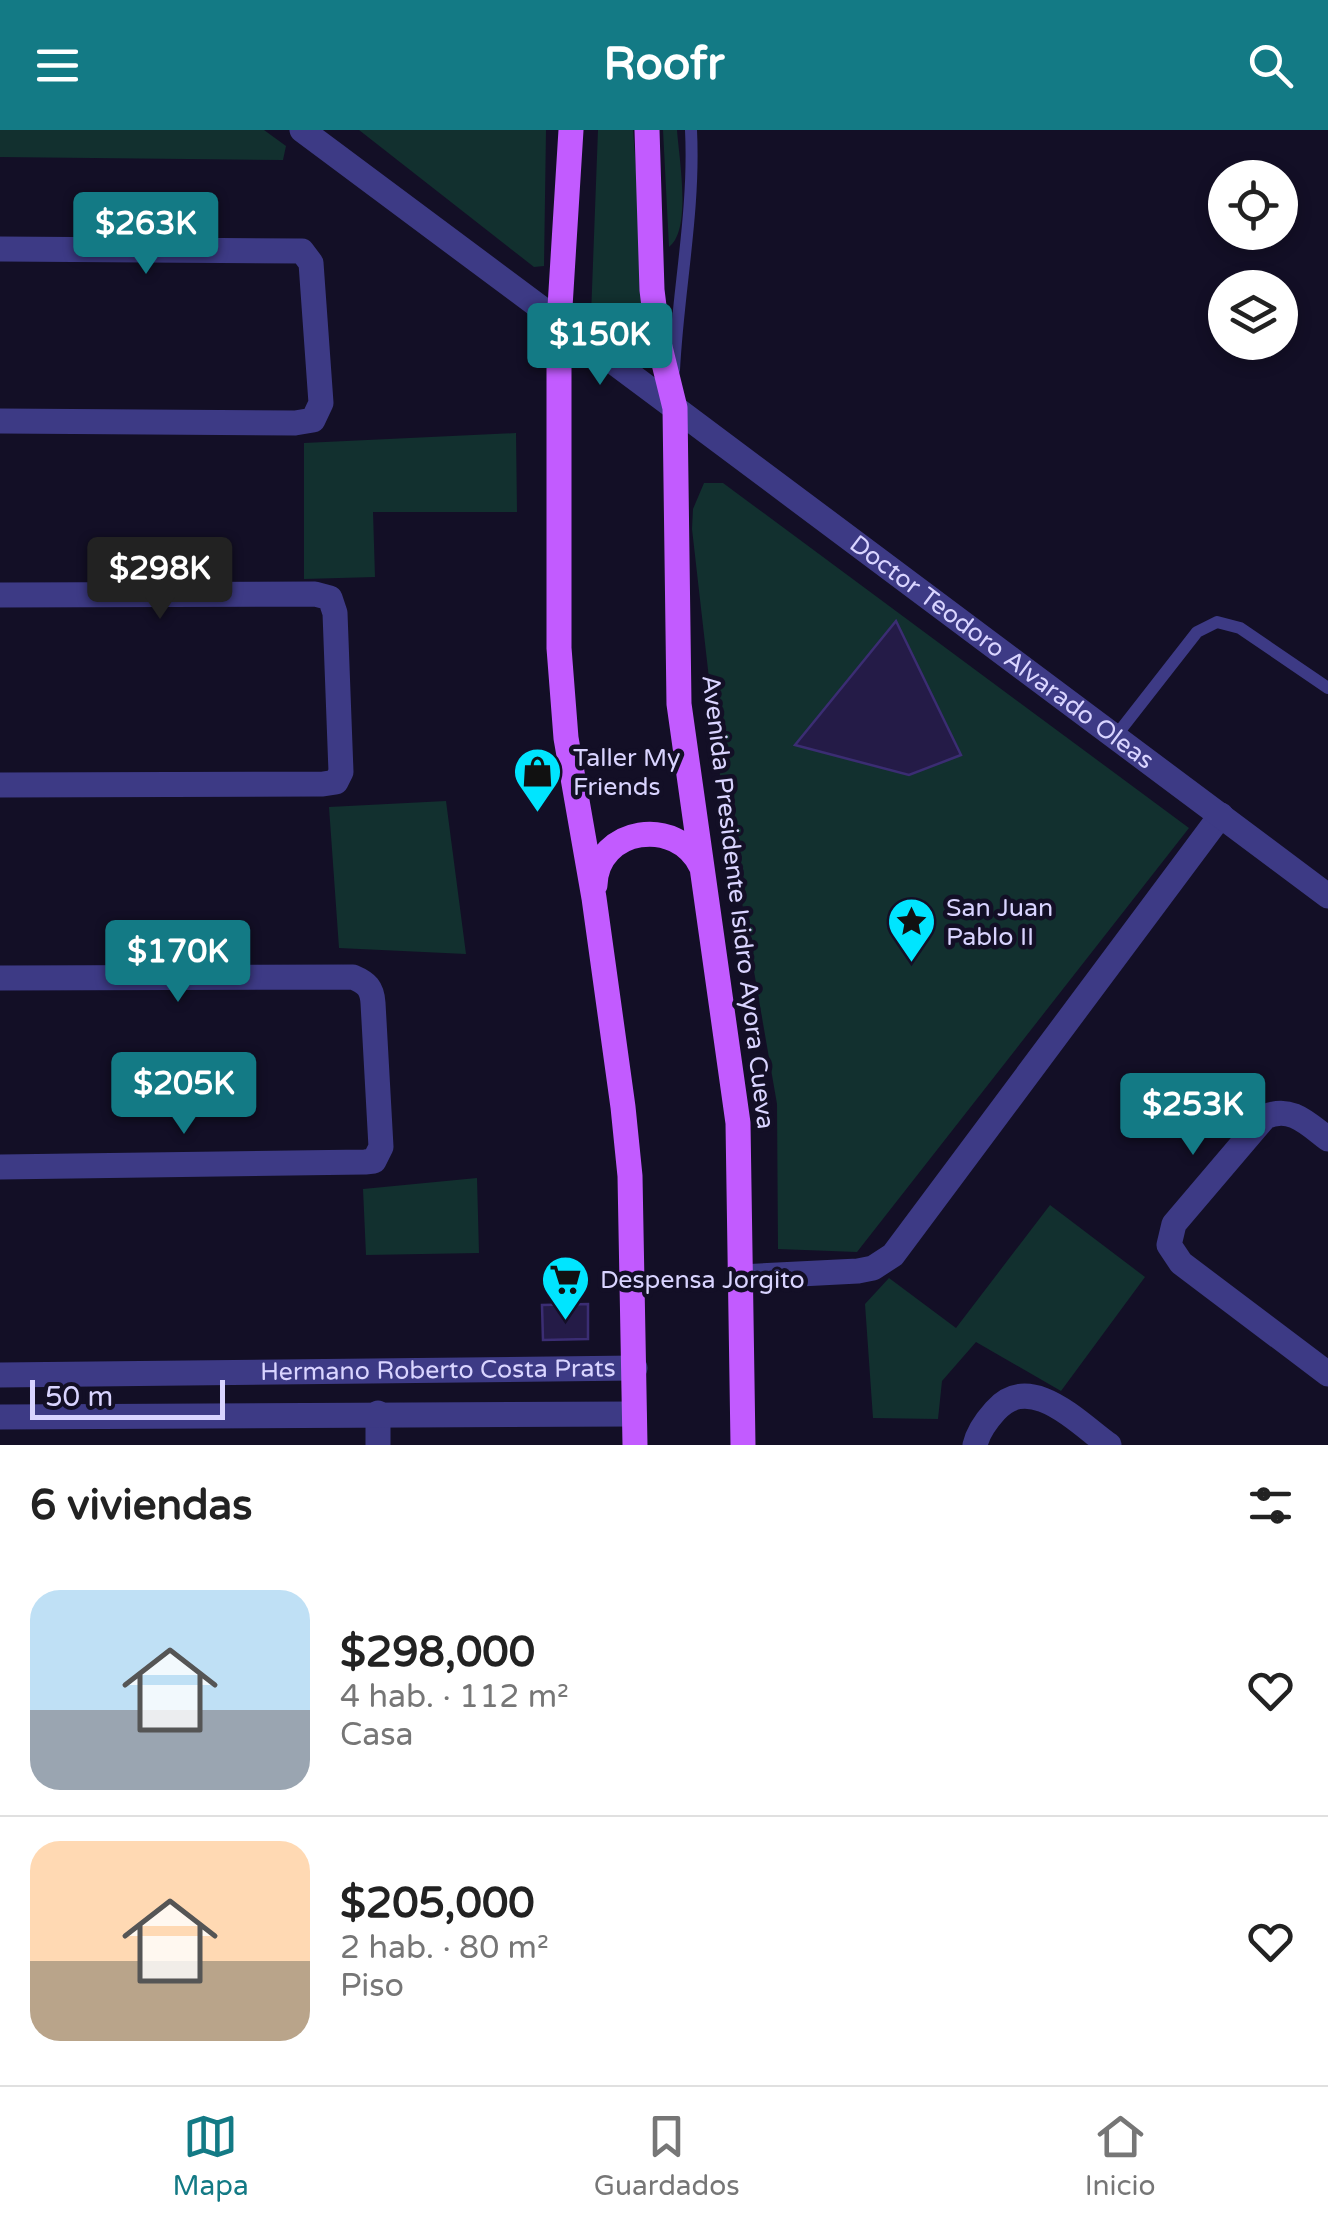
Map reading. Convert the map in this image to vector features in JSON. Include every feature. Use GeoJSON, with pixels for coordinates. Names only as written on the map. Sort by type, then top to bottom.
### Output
{"type":"FeatureCollection","features":[{"type":"Feature","properties":{"kind":"main road"},"geometry":{"type":"LineString","coordinates":[[572,130],[559,323],[559,648],[566,738],[624,1107],[630,1176],[635,1445]]}},
{"type":"Feature","properties":{"kind":"main road","name":"Avenida Presidente Isidro Ayora Cueva"},"geometry":{"type":"LineString","coordinates":[[647,130],[652,290],[658,339],[674,400],[680,704],[738,1123],[743,1445]]}},
{"type":"Feature","properties":{"kind":"main road"},"geometry":{"type":"LineString","coordinates":[[594,898],[595,876],[604,856],[620,842],[640,833],[661,833],[681,841],[696,856],[706,876]]}},
{"type":"Feature","properties":{"kind":"street","name":"Doctor Teodoro Alvarado Oleas"},"geometry":{"type":"LineString","coordinates":[[302,130],[559,323],[674,400],[1328,896]]}},
{"type":"Feature","properties":{"kind":"street"},"geometry":{"type":"LineString","coordinates":[[0,250],[302,251],[308,256],[312,271],[321,403],[313,420],[296,423],[0,421]]}},
{"type":"Feature","properties":{"kind":"street"},"geometry":{"type":"LineString","coordinates":[[0,595],[316,594],[330,598],[336,613],[341,772],[336,782],[323,784],[0,785]]}},
{"type":"Feature","properties":{"kind":"street"},"geometry":{"type":"LineString","coordinates":[[740,1276],[872,1268],[893,1256],[1221,815]]}},
{"type":"Feature","properties":{"kind":"street"},"geometry":{"type":"LineString","coordinates":[[0,978],[353,977],[365,982],[372,991],[380,1147],[374,1160],[365,1162],[0,1167]]}},
{"type":"Feature","properties":{"kind":"street"},"geometry":{"type":"LineString","coordinates":[[1328,1140],[1296,1115],[1275,1112],[1265,1116],[1174,1224],[1169,1245],[1180,1263],[1328,1374]]}},
{"type":"Feature","properties":{"kind":"street","name":"Hermano Roberto Costa Prats"},"geometry":{"type":"LineString","coordinates":[[0,1375],[635,1368]]}},
{"type":"Feature","properties":{"kind":"street"},"geometry":{"type":"LineString","coordinates":[[36,1374],[38,1416]]}},
{"type":"Feature","properties":{"kind":"street"},"geometry":{"type":"LineString","coordinates":[[975,1445],[996,1409],[1010,1398],[1026,1394],[1039,1396],[1109,1445]]}},
{"type":"Feature","properties":{"kind":"street"},"geometry":{"type":"LineString","coordinates":[[378,1413],[378,1445]]}},
{"type":"Feature","properties":{"kind":"street","name":"Hermano Roberto Costa Prats"},"geometry":{"type":"LineString","coordinates":[[0,1417],[634,1414]]}},
{"type":"Feature","properties":{"kind":"lane"},"geometry":{"type":"LineString","coordinates":[[674,400],[676,320],[692,202],[691,130]]}},
{"type":"Feature","properties":{"kind":"lane"},"geometry":{"type":"LineString","coordinates":[[1114,737],[1196,632],[1217,622],[1240,628],[1328,688]]}},
{"type":"Feature","properties":{"kind":"green space"},"geometry":{"type":"Polygon","coordinates":[[[0,130],[264,130],[286,146],[283,160],[0,157],[0,130]]]}},
{"type":"Feature","properties":{"kind":"green space"},"geometry":{"type":"Polygon","coordinates":[[[359,130],[546,130],[544,266],[534,267],[359,130]]]}},
{"type":"Feature","properties":{"kind":"green space"},"geometry":{"type":"Polygon","coordinates":[[[598,130],[633,130],[646,302],[658,365],[591,316],[598,130]]]}},
{"type":"Feature","properties":{"kind":"green space"},"geometry":{"type":"Polygon","coordinates":[[[663,130],[677,130],[682,193],[680,225],[669,247],[663,130]]]}},
{"type":"Feature","properties":{"kind":"green space"},"geometry":{"type":"Polygon","coordinates":[[[516,433],[517,512],[373,512],[375,577],[304,579],[304,443],[516,433]]]}},
{"type":"Feature","properties":{"kind":"green space"},"geometry":{"type":"Polygon","coordinates":[[[704,483],[723,483],[1189,828],[857,1252],[778,1249],[777,1104],[720,775],[692,529],[693,509],[704,483]]]}},
{"type":"Feature","properties":{"kind":"green space"},"geometry":{"type":"Polygon","coordinates":[[[446,801],[466,954],[339,948],[329,807],[446,801]]]}},
{"type":"Feature","properties":{"kind":"green space"},"geometry":{"type":"Polygon","coordinates":[[[477,1178],[479,1253],[366,1255],[363,1189],[477,1178]]]}},
{"type":"Feature","properties":{"kind":"green space"},"geometry":{"type":"Polygon","coordinates":[[[1050,1205],[1145,1277],[1061,1391],[976,1342],[942,1381],[938,1419],[873,1418],[865,1304],[889,1278],[956,1328],[1050,1205]]]}},
{"type":"Feature","properties":{"kind":"building"},"geometry":{"type":"Polygon","coordinates":[[[896,621],[961,755],[909,775],[795,745],[896,621]]]}},
{"type":"Feature","properties":{"kind":"building","name":"Despensa Jorgito"},"geometry":{"type":"Polygon","coordinates":[[[588,1304],[588,1339],[543,1340],[542,1305],[588,1304]]]}},
{"type":"Feature","properties":{"kind":"place","name":"Taller My Friends"},"geometry":{"type":"Point","coordinates":[538,814]}},
{"type":"Feature","properties":{"kind":"place","name":"San Juan Pablo II"},"geometry":{"type":"Point","coordinates":[911,964]}},
{"type":"Feature","properties":{"kind":"place","name":"Despensa Jorgito"},"geometry":{"type":"Point","coordinates":[565,1322]}}]}
